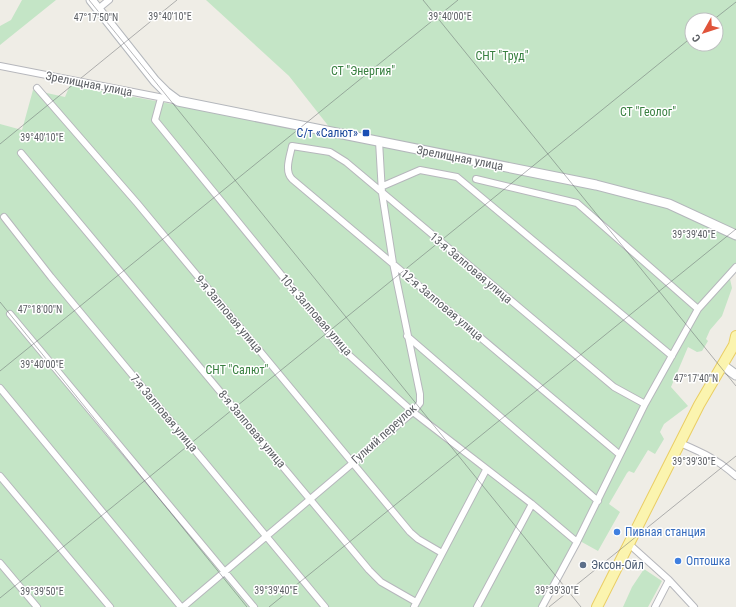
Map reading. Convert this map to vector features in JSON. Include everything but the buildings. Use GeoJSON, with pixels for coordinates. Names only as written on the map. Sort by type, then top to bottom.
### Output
{"type":"FeatureCollection","features":[{"type":"Feature","properties":{"kind":"main road"},"geometry":{"type":"LineString","coordinates":[[597,607],[699,405],[735,342]]}},
{"type":"Feature","properties":{"kind":"street","name":"Зрелищная улица"},"geometry":{"type":"LineString","coordinates":[[91,0],[155,81],[178,101]]}},
{"type":"Feature","properties":{"kind":"street"},"geometry":{"type":"LineString","coordinates":[[98,9],[109,0]]}},
{"type":"Feature","properties":{"kind":"street","name":"Зрелищная улица"},"geometry":{"type":"LineString","coordinates":[[0,66],[596,185],[669,204],[736,235]]}},
{"type":"Feature","properties":{"kind":"street","name":"9-я Залповая улица"},"geometry":{"type":"LineString","coordinates":[[37,88],[136,202],[352,463],[418,539],[442,552]]}},
{"type":"Feature","properties":{"kind":"street","name":"10-я Залповая улица"},"geometry":{"type":"LineString","coordinates":[[161,98],[155,120],[342,348],[413,412],[486,470],[532,504],[577,542]]}},
{"type":"Feature","properties":{"kind":"street","name":"Гулкий переулок"},"geometry":{"type":"LineString","coordinates":[[182,607],[413,412],[420,402],[420,394],[393,263],[382,193],[383,186],[379,141]]}},
{"type":"Feature","properties":{"kind":"street","name":"13-я Залповая улица"},"geometry":{"type":"LineString","coordinates":[[292,146],[330,152],[346,162],[614,387],[645,404]]}},
{"type":"Feature","properties":{"kind":"street","name":"12-я Залповая улица"},"geometry":{"type":"LineString","coordinates":[[292,146],[288,175],[619,454]]}},
{"type":"Feature","properties":{"kind":"street","name":"8-я Залповая улица"},"geometry":{"type":"LineString","coordinates":[[21,153],[369,570],[381,582],[415,605]]}},
{"type":"Feature","properties":{"kind":"street"},"geometry":{"type":"LineString","coordinates":[[383,186],[420,170],[457,177],[672,356]]}},
{"type":"Feature","properties":{"kind":"street"},"geometry":{"type":"LineString","coordinates":[[476,179],[577,203],[698,309]]}},
{"type":"Feature","properties":{"kind":"street","name":"7-я Залповая улица"},"geometry":{"type":"LineString","coordinates":[[4,217],[56,283],[325,607]]}},
{"type":"Feature","properties":{"kind":"street"},"geometry":{"type":"LineString","coordinates":[[542,607],[598,501],[619,454],[645,404],[698,309],[736,268]]}},
{"type":"Feature","properties":{"kind":"street"},"geometry":{"type":"LineString","coordinates":[[10,314],[254,607]]}},
{"type":"Feature","properties":{"kind":"street"},"geometry":{"type":"LineString","coordinates":[[407,336],[598,501]]}},
{"type":"Feature","properties":{"kind":"street"},"geometry":{"type":"LineString","coordinates":[[722,365],[736,375]]}},
{"type":"Feature","properties":{"kind":"street"},"geometry":{"type":"LineString","coordinates":[[0,388],[182,607]]}},
{"type":"Feature","properties":{"kind":"street"},"geometry":{"type":"LineString","coordinates":[[680,443],[723,464],[736,476]]}},
{"type":"Feature","properties":{"kind":"street"},"geometry":{"type":"LineString","coordinates":[[415,605],[486,470]]}},
{"type":"Feature","properties":{"kind":"street"},"geometry":{"type":"LineString","coordinates":[[0,476],[110,607]]}},
{"type":"Feature","properties":{"kind":"street"},"geometry":{"type":"LineString","coordinates":[[478,607],[532,504]]}},
{"type":"Feature","properties":{"kind":"street"},"geometry":{"type":"LineString","coordinates":[[630,544],[669,580],[694,607]]}},
{"type":"Feature","properties":{"kind":"street"},"geometry":{"type":"LineString","coordinates":[[0,563],[37,607]]}},
{"type":"Feature","properties":{"kind":"street"},"geometry":{"type":"LineString","coordinates":[[655,607],[669,580]]}},
{"type":"Feature","properties":{"kind":"green space"},"geometry":{"type":"Polygon","coordinates":[[[22,0],[56,0],[0,45],[0,26],[11,20],[22,0]]]}},
{"type":"Feature","properties":{"kind":"green space"},"geometry":{"type":"Polygon","coordinates":[[[206,0],[736,0],[736,230],[680,204],[647,194],[466,158],[330,128],[289,76],[206,0]]]}},
{"type":"Feature","properties":{"kind":"green space","name":"СНТ \"Салют\""},"geometry":{"type":"Polygon","coordinates":[[[70,85],[332,134],[582,185],[676,209],[736,237],[736,269],[723,285],[730,279],[732,288],[722,316],[710,330],[706,339],[708,341],[702,351],[697,352],[688,347],[671,387],[688,406],[664,424],[660,432],[664,439],[655,454],[648,450],[634,473],[629,471],[627,473],[609,504],[620,512],[598,551],[580,541],[546,607],[0,607],[0,124],[22,130],[33,90],[65,97],[70,85]]]}},
{"type":"Feature","properties":{"kind":"green space"},"geometry":{"type":"Polygon","coordinates":[[[644,569],[662,581],[648,607],[623,607],[632,587],[644,569]]]}},
{"type":"Feature","properties":{"kind":"place","name":"С/т «Салют»"},"geometry":{"type":"Point","coordinates":[366,133]}},
{"type":"Feature","properties":{"kind":"place","name":"Пивная станция"},"geometry":{"type":"Point","coordinates":[617,532]}},
{"type":"Feature","properties":{"kind":"place","name":"Оптошка"},"geometry":{"type":"Point","coordinates":[678,561]}},
{"type":"Feature","properties":{"kind":"place","name":"Эксон-Ойл"},"geometry":{"type":"Point","coordinates":[583,565]}},
{"type":"Feature","properties":{"kind":"park label","name":"СНТ \"Труд\""},"geometry":{"type":"Point","coordinates":[502,56]}},
{"type":"Feature","properties":{"kind":"park label","name":"СТ \"Энергия\""},"geometry":{"type":"Point","coordinates":[363,71]}},
{"type":"Feature","properties":{"kind":"park label","name":"СТ \"Геолог\""},"geometry":{"type":"Point","coordinates":[648,112]}}]}
